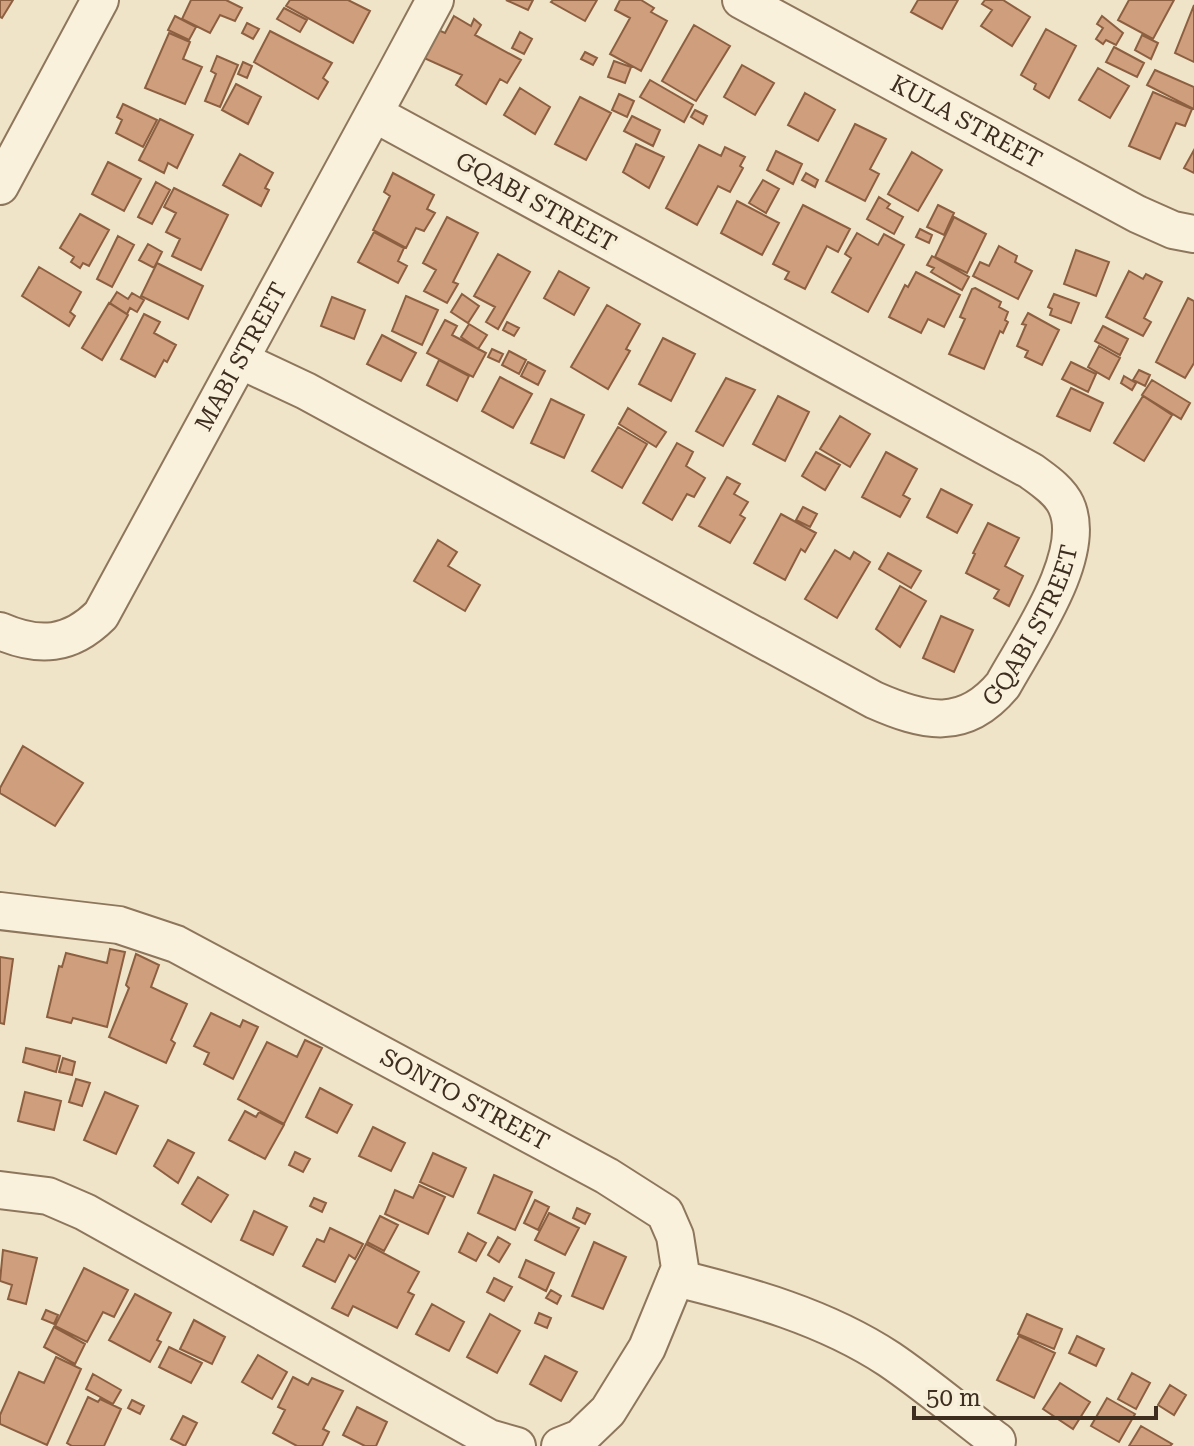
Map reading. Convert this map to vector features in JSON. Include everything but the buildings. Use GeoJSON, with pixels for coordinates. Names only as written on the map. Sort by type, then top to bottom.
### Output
{"type":"FeatureCollection","features":[{"type":"Feature","properties":{"kind":"street"},"geometry":{"type":"LineString","coordinates":[[0,186],[100,0]]}},
{"type":"Feature","properties":{"kind":"street","name":"MABI STREET"},"geometry":{"type":"LineString","coordinates":[[0,631],[34,641],[61,641],[88,629],[101,615],[200,431],[242,361],[435,0]]}},
{"type":"Feature","properties":{"kind":"street","name":"KULA STREET"},"geometry":{"type":"LineString","coordinates":[[741,0],[1137,214],[1173,230],[1194,234]]}},
{"type":"Feature","properties":{"kind":"street","name":"GQABI STREET"},"geometry":{"type":"LineString","coordinates":[[242,361],[306,391],[874,700],[914,716],[944,719],[961,716],[979,708],[992,697],[1003,685],[1064,573],[1072,523],[1065,503],[1049,484],[1031,471],[375,114]]}},
{"type":"Feature","properties":{"kind":"street","name":"SONTO STREET"},"geometry":{"type":"LineString","coordinates":[[0,911],[119,925],[176,944],[593,1169],[665,1213],[675,1236],[680,1268],[647,1348],[608,1411],[580,1438],[560,1446]]}},
{"type":"Feature","properties":{"kind":"street"},"geometry":{"type":"LineString","coordinates":[[0,1190],[48,1196],[85,1212],[489,1438],[517,1446]]}},
{"type":"Feature","properties":{"kind":"street"},"geometry":{"type":"LineString","coordinates":[[676,1278],[782,1307],[831,1328],[887,1358],[999,1444]]}}]}
